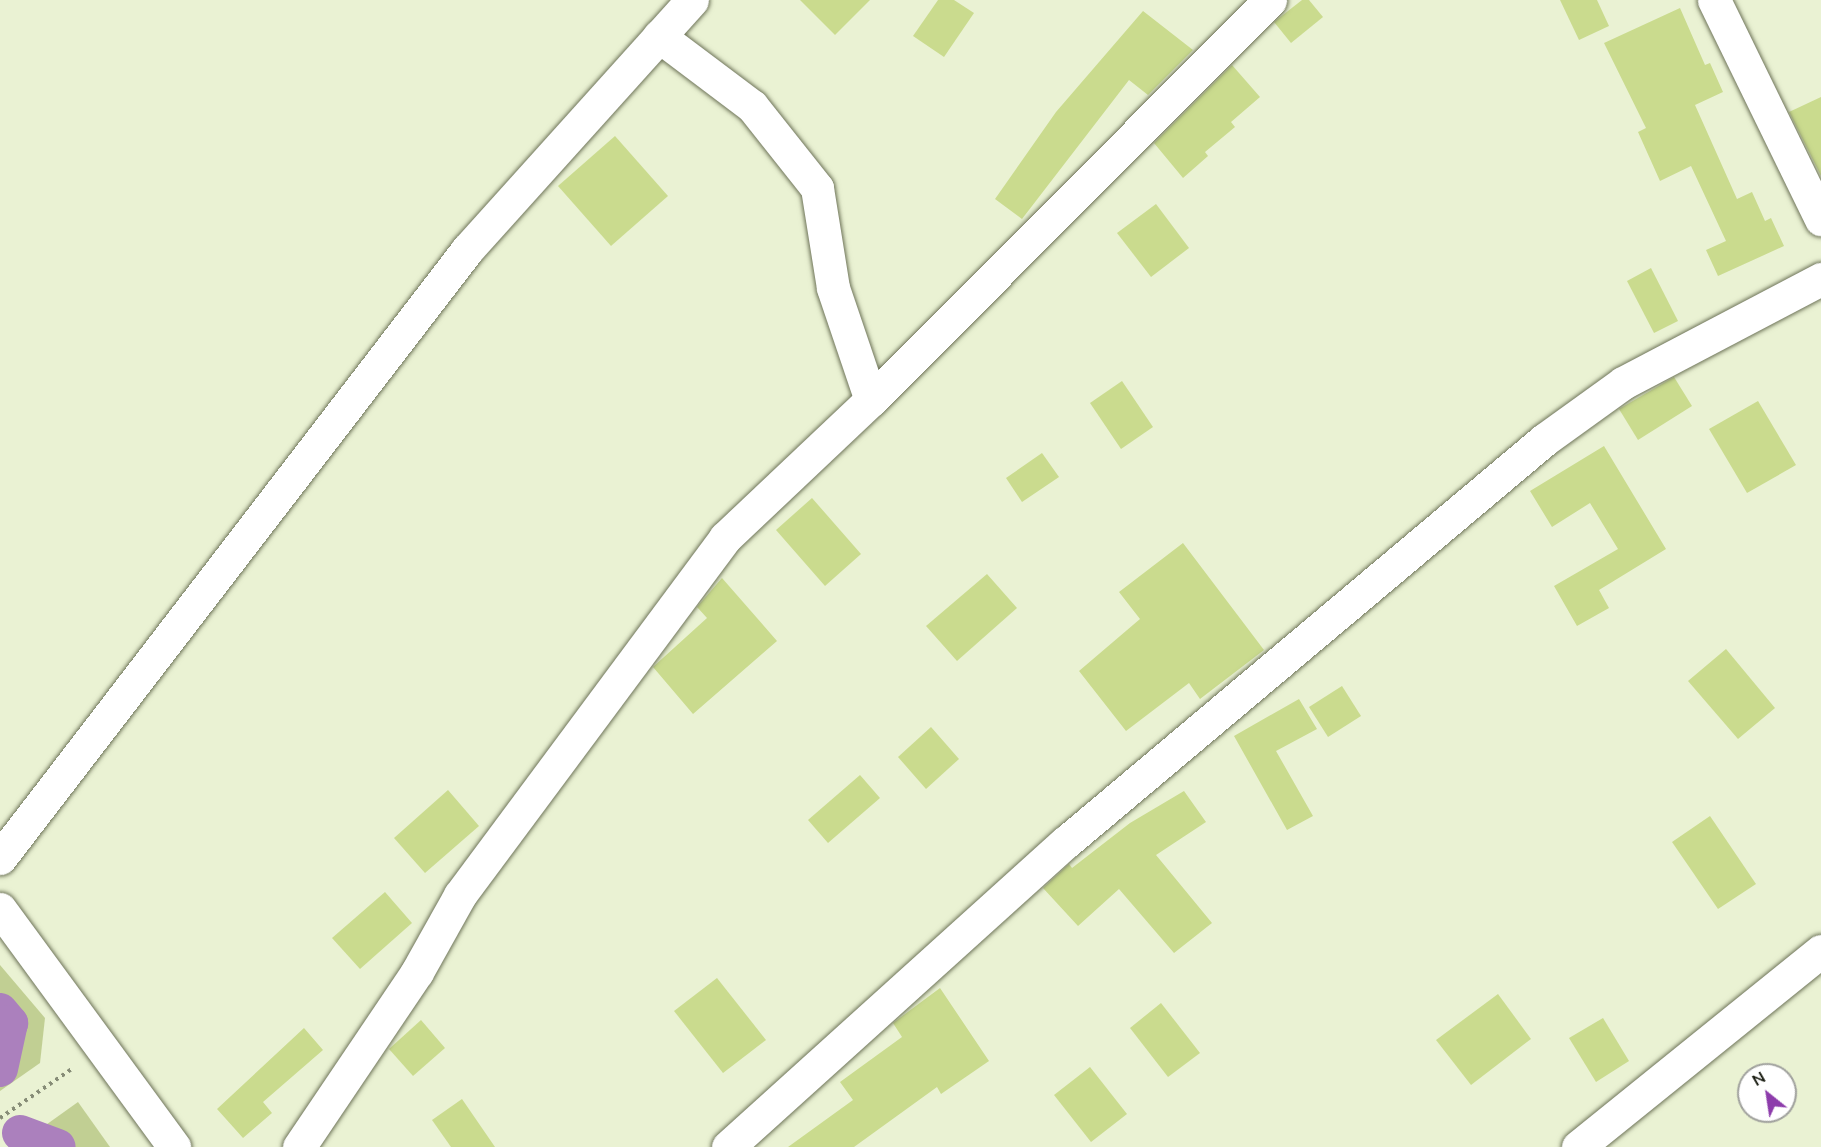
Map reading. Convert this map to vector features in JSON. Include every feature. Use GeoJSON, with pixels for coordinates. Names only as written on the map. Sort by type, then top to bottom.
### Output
{"type":"FeatureCollection","features":[{"type":"Feature","properties":{"kind":"street"},"geometry":{"type":"LineString","coordinates":[[0,858],[467,250],[692,0]]}},
{"type":"Feature","properties":{"kind":"street"},"geometry":{"type":"LineString","coordinates":[[299,1147],[417,972],[460,896],[725,538],[871,400],[1270,0]]}},
{"type":"Feature","properties":{"kind":"street"},"geometry":{"type":"LineString","coordinates":[[1714,0],[1821,219]]}},
{"type":"Feature","properties":{"kind":"street"},"geometry":{"type":"LineString","coordinates":[[659,36],[752,106],[817,188],[833,288],[871,400]]}},
{"type":"Feature","properties":{"kind":"street"},"geometry":{"type":"LineString","coordinates":[[728,1147],[1066,842],[1544,440],[1623,382],[1821,279]]}},
{"type":"Feature","properties":{"kind":"street"},"geometry":{"type":"LineString","coordinates":[[0,909],[174,1147]]}},
{"type":"Feature","properties":{"kind":"street"},"geometry":{"type":"LineString","coordinates":[[1578,1147],[1821,951]]}},
{"type":"Feature","properties":{"kind":"path"},"geometry":{"type":"LineString","coordinates":[[0,1118],[102,1048]]}},
{"type":"Feature","properties":{"kind":"green space"},"geometry":{"type":"Polygon","coordinates":[[[0,965],[45,1018],[40,1063],[0,1091],[0,965]]]}},
{"type":"Feature","properties":{"kind":"green space"},"geometry":{"type":"Polygon","coordinates":[[[78,1102],[110,1147],[15,1147],[78,1102]]]}},
{"type":"Feature","properties":{"kind":"building"},"geometry":{"type":"Polygon","coordinates":[[[800,0],[870,0],[835,35],[800,0]]]}},
{"type":"Feature","properties":{"kind":"building"},"geometry":{"type":"Polygon","coordinates":[[[938,0],[954,0],[974,13],[944,57],[913,36],[938,0]]]}},
{"type":"Feature","properties":{"kind":"building"},"geometry":{"type":"Polygon","coordinates":[[[1302,0],[1309,0],[1323,17],[1291,43],[1274,22],[1302,0]]]}},
{"type":"Feature","properties":{"kind":"building"},"geometry":{"type":"Polygon","coordinates":[[[1560,0],[1597,0],[1609,26],[1579,40],[1560,0]]]}},
{"type":"Feature","properties":{"kind":"building"},"geometry":{"type":"Polygon","coordinates":[[[1680,8],[1705,65],[1710,63],[1723,92],[1695,105],[1737,199],[1752,192],[1765,221],[1771,218],[1784,246],[1718,276],[1706,250],[1726,241],[1691,166],[1660,181],[1638,132],[1646,128],[1604,43],[1680,8]]]}},
{"type":"Feature","properties":{"kind":"building"},"geometry":{"type":"Polygon","coordinates":[[[1143,11],[1193,50],[1148,95],[1129,80],[1022,219],[995,199],[1056,112],[1143,11]]]}},
{"type":"Feature","properties":{"kind":"building"},"geometry":{"type":"Polygon","coordinates":[[[1232,65],[1260,97],[1231,122],[1235,127],[1205,152],[1208,156],[1183,178],[1154,143],[1232,65]]]}},
{"type":"Feature","properties":{"kind":"building"},"geometry":{"type":"Polygon","coordinates":[[[1821,97],[1821,176],[1789,112],[1821,97]]]}},
{"type":"Feature","properties":{"kind":"building"},"geometry":{"type":"Polygon","coordinates":[[[615,136],[668,196],[611,246],[558,186],[615,136]]]}},
{"type":"Feature","properties":{"kind":"building"},"geometry":{"type":"Polygon","coordinates":[[[1156,204],[1189,248],[1151,277],[1117,233],[1156,204]]]}},
{"type":"Feature","properties":{"kind":"building"},"geometry":{"type":"Polygon","coordinates":[[[1651,268],[1678,321],[1654,333],[1627,281],[1651,268]]]}},
{"type":"Feature","properties":{"kind":"building"},"geometry":{"type":"Polygon","coordinates":[[[1674,377],[1692,406],[1638,440],[1619,409],[1674,377]]]}},
{"type":"Feature","properties":{"kind":"building"},"geometry":{"type":"Polygon","coordinates":[[[1122,381],[1153,427],[1121,449],[1090,403],[1122,381]]]}},
{"type":"Feature","properties":{"kind":"building"},"geometry":{"type":"Polygon","coordinates":[[[1758,401],[1796,465],[1747,493],[1709,429],[1758,401]]]}},
{"type":"Feature","properties":{"kind":"building"},"geometry":{"type":"Polygon","coordinates":[[[1604,446],[1666,549],[1599,590],[1609,608],[1577,626],[1554,586],[1618,549],[1590,503],[1552,527],[1530,491],[1604,446]]]}},
{"type":"Feature","properties":{"kind":"building"},"geometry":{"type":"Polygon","coordinates":[[[1042,453],[1059,477],[1022,502],[1006,478],[1042,453]]]}},
{"type":"Feature","properties":{"kind":"building"},"geometry":{"type":"Polygon","coordinates":[[[812,498],[861,554],[825,586],[776,530],[812,498]]]}},
{"type":"Feature","properties":{"kind":"building"},"geometry":{"type":"Polygon","coordinates":[[[1183,543],[1264,650],[1200,699],[1189,683],[1126,731],[1079,671],[1140,619],[1119,592],[1183,543]]]}},
{"type":"Feature","properties":{"kind":"building"},"geometry":{"type":"Polygon","coordinates":[[[987,574],[1017,608],[957,661],[926,626],[987,574]]]}},
{"type":"Feature","properties":{"kind":"building"},"geometry":{"type":"Polygon","coordinates":[[[722,578],[777,641],[693,714],[653,667],[707,618],[697,607],[722,578]]]}},
{"type":"Feature","properties":{"kind":"building"},"geometry":{"type":"Polygon","coordinates":[[[1726,649],[1775,708],[1738,739],[1688,681],[1726,649]]]}},
{"type":"Feature","properties":{"kind":"building"},"geometry":{"type":"Polygon","coordinates":[[[1342,686],[1361,716],[1328,737],[1309,707],[1342,686]]]}},
{"type":"Feature","properties":{"kind":"building"},"geometry":{"type":"Polygon","coordinates":[[[1299,699],[1317,729],[1276,751],[1313,816],[1287,830],[1234,736],[1299,699]]]}},
{"type":"Feature","properties":{"kind":"building"},"geometry":{"type":"Polygon","coordinates":[[[931,727],[959,759],[926,789],[898,757],[931,727]]]}},
{"type":"Feature","properties":{"kind":"building"},"geometry":{"type":"Polygon","coordinates":[[[860,775],[880,798],[828,843],[808,820],[860,775]]]}},
{"type":"Feature","properties":{"kind":"building"},"geometry":{"type":"Polygon","coordinates":[[[448,790],[479,826],[425,873],[394,838],[448,790]]]}},
{"type":"Feature","properties":{"kind":"building"},"geometry":{"type":"Polygon","coordinates":[[[1184,791],[1206,822],[1156,855],[1212,923],[1174,953],[1119,889],[1078,926],[1043,888],[1069,864],[1072,868],[1130,823],[1184,791]]]}},
{"type":"Feature","properties":{"kind":"building"},"geometry":{"type":"Polygon","coordinates":[[[1710,816],[1756,884],[1718,909],[1672,842],[1710,816]]]}},
{"type":"Feature","properties":{"kind":"building"},"geometry":{"type":"Polygon","coordinates":[[[385,892],[412,923],[360,969],[332,938],[385,892]]]}},
{"type":"Feature","properties":{"kind":"building"},"geometry":{"type":"Polygon","coordinates":[[[717,978],[766,1040],[723,1073],[674,1011],[717,978]]]}},
{"type":"Feature","properties":{"kind":"building"},"geometry":{"type":"Polygon","coordinates":[[[940,988],[989,1061],[941,1094],[937,1087],[854,1147],[788,1147],[853,1100],[840,1082],[902,1037],[893,1023],[940,988]]]}},
{"type":"Feature","properties":{"kind":"building"},"geometry":{"type":"Polygon","coordinates":[[[1498,994],[1531,1039],[1471,1085],[1436,1040],[1498,994]]]}},
{"type":"Feature","properties":{"kind":"building"},"geometry":{"type":"Polygon","coordinates":[[[1161,1003],[1200,1053],[1168,1077],[1130,1028],[1161,1003]]]}},
{"type":"Feature","properties":{"kind":"building"},"geometry":{"type":"Polygon","coordinates":[[[1603,1018],[1629,1061],[1596,1082],[1569,1038],[1603,1018]]]}},
{"type":"Feature","properties":{"kind":"building"},"geometry":{"type":"Polygon","coordinates":[[[421,1020],[445,1048],[413,1076],[389,1049],[421,1020]]]}},
{"type":"Feature","properties":{"kind":"building"},"geometry":{"type":"Polygon","coordinates":[[[304,1028],[323,1050],[263,1102],[272,1113],[243,1138],[217,1109],[304,1028]]]}},
{"type":"Feature","properties":{"kind":"building"},"geometry":{"type":"Polygon","coordinates":[[[1090,1067],[1127,1114],[1091,1142],[1054,1095],[1090,1067]]]}},
{"type":"Feature","properties":{"kind":"building"},"geometry":{"type":"Polygon","coordinates":[[[462,1099],[495,1147],[451,1147],[432,1120],[462,1099]]]}},
{"type":"Feature","properties":{"kind":"waterway"},"geometry":{"type":"LineString","coordinates":[[0,1011],[10,1023],[0,1069]]}},
{"type":"Feature","properties":{"kind":"waterway"},"geometry":{"type":"LineString","coordinates":[[20,1133],[58,1147]]}}]}
